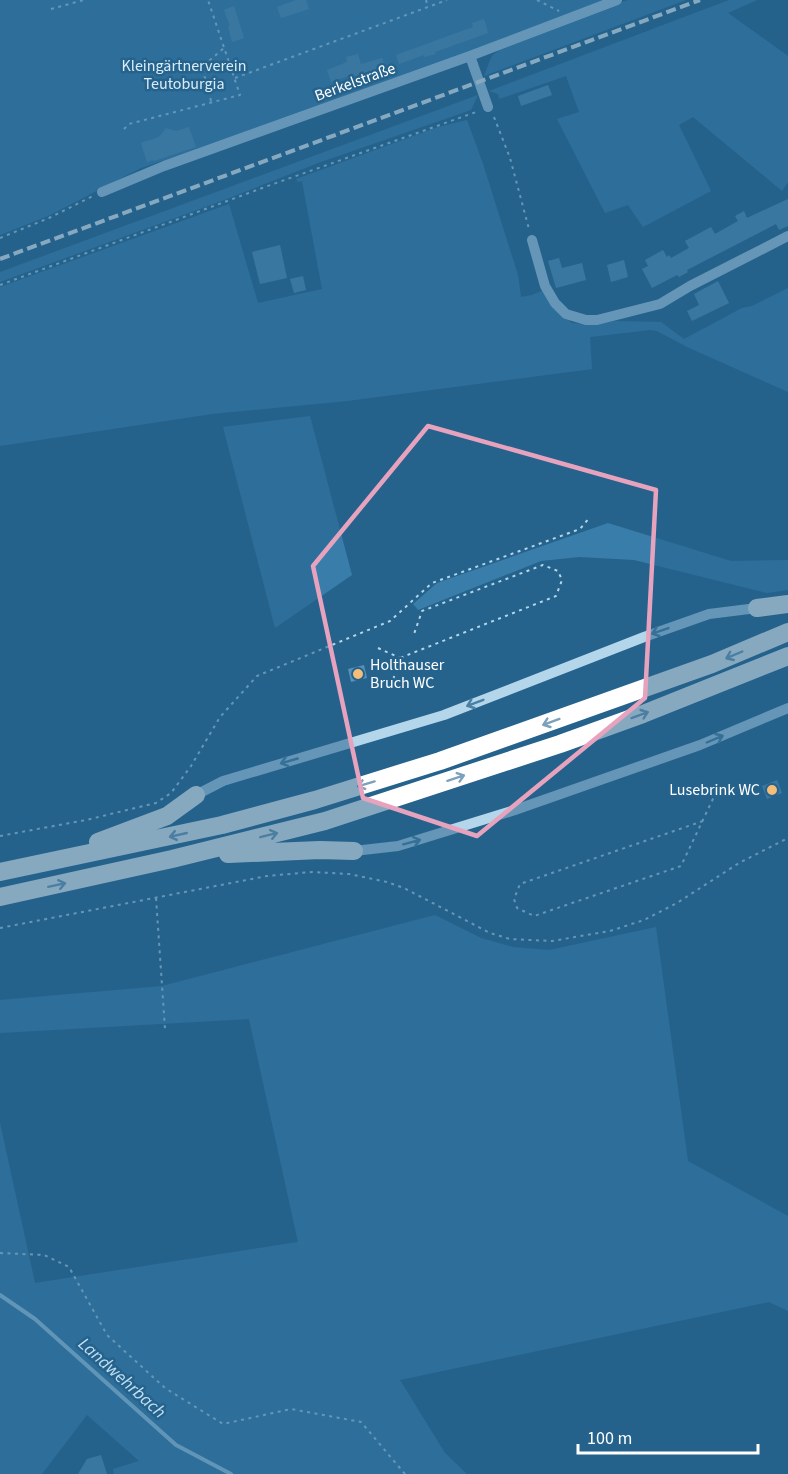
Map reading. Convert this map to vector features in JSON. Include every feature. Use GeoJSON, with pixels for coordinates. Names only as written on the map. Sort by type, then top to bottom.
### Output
{"type":"FeatureCollection","features":[{"type":"Feature","properties":{"kind":"highway"},"geometry":{"type":"LineString","coordinates":[[757,608],[788,604]]}},
{"type":"Feature","properties":{"kind":"highway"},"geometry":{"type":"LineString","coordinates":[[9,871],[222,825],[326,797],[440,761],[712,664],[788,632]]}},
{"type":"Feature","properties":{"kind":"highway"},"geometry":{"type":"LineString","coordinates":[[0,897],[172,859],[325,821],[560,744],[644,714],[788,656]]}},
{"type":"Feature","properties":{"kind":"highway"},"geometry":{"type":"LineString","coordinates":[[9,871],[147,825],[167,816],[196,795]]}},
{"type":"Feature","properties":{"kind":"highway"},"geometry":{"type":"LineString","coordinates":[[172,859],[241,852],[320,850],[354,852]]}},
{"type":"Feature","properties":{"kind":"street","name":"Berkelstraße"},"geometry":{"type":"LineString","coordinates":[[102,192],[165,166],[470,56],[617,0]]}},
{"type":"Feature","properties":{"kind":"street"},"geometry":{"type":"LineString","coordinates":[[470,56],[488,107]]}},
{"type":"Feature","properties":{"kind":"street"},"geometry":{"type":"LineString","coordinates":[[532,240],[545,286],[555,303],[566,314],[586,320],[597,320],[660,304],[690,286],[788,236]]}},
{"type":"Feature","properties":{"kind":"street"},"geometry":{"type":"LineString","coordinates":[[196,795],[223,781],[444,715],[709,614],[757,608]]}},
{"type":"Feature","properties":{"kind":"street"},"geometry":{"type":"LineString","coordinates":[[354,852],[407,844],[526,807],[700,745],[788,708]]}},
{"type":"Feature","properties":{"kind":"path"},"geometry":{"type":"LineString","coordinates":[[51,9],[84,0]]}},
{"type":"Feature","properties":{"kind":"path"},"geometry":{"type":"LineString","coordinates":[[124,129],[129,124],[240,94],[208,0]]}},
{"type":"Feature","properties":{"kind":"path"},"geometry":{"type":"LineString","coordinates":[[426,0],[428,7]]}},
{"type":"Feature","properties":{"kind":"path"},"geometry":{"type":"LineString","coordinates":[[235,78],[447,0]]}},
{"type":"Feature","properties":{"kind":"path"},"geometry":{"type":"LineString","coordinates":[[211,102],[202,67],[225,47]]}},
{"type":"Feature","properties":{"kind":"path"},"geometry":{"type":"LineString","coordinates":[[0,285],[488,107],[496,119],[510,158],[532,240]]}},
{"type":"Feature","properties":{"kind":"path"},"geometry":{"type":"LineString","coordinates":[[0,238],[49,218],[102,192]]}},
{"type":"Feature","properties":{"kind":"path"},"geometry":{"type":"LineString","coordinates":[[0,836],[86,820],[156,803],[177,786],[220,717],[258,676],[390,621],[432,583],[580,529],[590,517]]}},
{"type":"Feature","properties":{"kind":"path"},"geometry":{"type":"LineString","coordinates":[[378,648],[400,658],[556,596],[562,580],[558,571],[543,565],[422,611],[414,634]]}},
{"type":"Feature","properties":{"kind":"path"},"geometry":{"type":"LineString","coordinates":[[391,686],[400,658]]}},
{"type":"Feature","properties":{"kind":"path"},"geometry":{"type":"LineString","coordinates":[[703,821],[520,885],[514,899],[517,908],[534,916],[681,866],[703,821],[720,784]]}},
{"type":"Feature","properties":{"kind":"path"},"geometry":{"type":"LineString","coordinates":[[0,928],[267,876],[312,872],[349,874],[404,888],[490,933],[510,939],[552,941],[610,931],[644,920],[677,903],[739,863],[788,838]]}},
{"type":"Feature","properties":{"kind":"path"},"geometry":{"type":"LineString","coordinates":[[156,898],[165,1029]]}},
{"type":"Feature","properties":{"kind":"path"},"geometry":{"type":"LineString","coordinates":[[0,1253],[44,1255],[69,1267],[107,1335],[165,1388],[223,1424],[291,1409],[361,1422],[405,1474]]}},
{"type":"Feature","properties":{"kind":"highlighted area"},"geometry":{"type":"Polygon","coordinates":[[[428,426],[656,490],[645,698],[477,836],[363,798],[313,566],[428,426]]]}},
{"type":"Feature","properties":{"kind":"green space","name":"Kleingärtnerverein Teutoburgia"},"geometry":{"type":"Polygon","coordinates":[[[0,0],[608,0],[269,126],[141,168],[48,216],[0,235],[0,0]]]}},
{"type":"Feature","properties":{"kind":"green space"},"geometry":{"type":"Polygon","coordinates":[[[628,0],[686,0],[484,76],[493,55],[502,49],[535,34],[628,0]]]}},
{"type":"Feature","properties":{"kind":"green space"},"geometry":{"type":"Polygon","coordinates":[[[729,0],[757,0],[728,13],[788,56],[788,182],[782,191],[693,117],[679,125],[711,191],[643,227],[628,205],[605,213],[557,119],[579,112],[566,76],[499,99],[498,94],[489,91],[729,0]]]}},
{"type":"Feature","properties":{"kind":"green space"},"geometry":{"type":"Polygon","coordinates":[[[478,95],[471,110],[318,163],[227,199],[0,282],[0,272],[478,95]]]}},
{"type":"Feature","properties":{"kind":"green space"},"geometry":{"type":"Polygon","coordinates":[[[467,120],[518,275],[521,297],[544,290],[558,312],[572,323],[592,325],[616,321],[661,322],[684,339],[742,308],[752,306],[788,288],[788,392],[687,347],[657,331],[650,330],[590,337],[592,369],[347,401],[212,414],[0,446],[0,287],[229,204],[258,303],[322,289],[302,181],[298,182],[296,179],[438,127],[467,120]]]}},
{"type":"Feature","properties":{"kind":"green space"},"geometry":{"type":"Polygon","coordinates":[[[310,416],[352,575],[275,628],[223,427],[310,416]]]}},
{"type":"Feature","properties":{"kind":"green space"},"geometry":{"type":"Polygon","coordinates":[[[608,523],[731,561],[788,560],[788,590],[767,593],[634,560],[579,557],[541,561],[418,610],[413,604],[437,583],[608,523]]]}},
{"type":"Feature","properties":{"kind":"green space"},"geometry":{"type":"Polygon","coordinates":[[[435,915],[481,938],[513,947],[549,950],[656,927],[688,1161],[788,1216],[788,1311],[769,1302],[400,1380],[445,1453],[467,1474],[114,1474],[113,1469],[139,1461],[87,1415],[42,1474],[0,1474],[0,1123],[35,1283],[298,1242],[249,1019],[0,1033],[0,1000],[162,986],[435,915]]]}},
{"type":"Feature","properties":{"kind":"building"},"geometry":{"type":"Polygon","coordinates":[[[296,0],[306,0],[309,9],[281,18],[277,7],[296,0]]]}},
{"type":"Feature","properties":{"kind":"building"},"geometry":{"type":"Polygon","coordinates":[[[234,6],[244,38],[232,42],[228,27],[230,26],[224,10],[234,6]]]}},
{"type":"Feature","properties":{"kind":"building"},"geometry":{"type":"Polygon","coordinates":[[[484,19],[488,33],[435,52],[436,54],[424,57],[424,55],[399,64],[396,55],[473,27],[472,23],[484,19]]]}},
{"type":"Feature","properties":{"kind":"building"},"geometry":{"type":"Polygon","coordinates":[[[358,54],[361,64],[382,58],[385,67],[364,73],[364,76],[352,79],[351,75],[331,82],[327,70],[347,62],[346,57],[358,54]]]}},
{"type":"Feature","properties":{"kind":"building"},"geometry":{"type":"Polygon","coordinates":[[[548,85],[552,95],[521,106],[518,96],[548,85]]]}},
{"type":"Feature","properties":{"kind":"building"},"geometry":{"type":"Polygon","coordinates":[[[189,127],[196,147],[147,162],[141,143],[159,137],[166,128],[176,131],[189,127]]]}},
{"type":"Feature","properties":{"kind":"building"},"geometry":{"type":"Polygon","coordinates":[[[788,199],[788,226],[779,230],[776,224],[687,270],[688,272],[679,277],[677,275],[652,288],[642,269],[648,266],[645,260],[663,250],[667,257],[669,255],[671,258],[689,248],[685,241],[711,227],[715,234],[738,221],[735,216],[744,211],[747,218],[788,199]]]}},
{"type":"Feature","properties":{"kind":"building"},"geometry":{"type":"Polygon","coordinates":[[[280,245],[287,278],[260,284],[252,252],[280,245]]]}},
{"type":"Feature","properties":{"kind":"building"},"geometry":{"type":"Polygon","coordinates":[[[559,258],[562,268],[582,263],[586,280],[556,288],[548,261],[559,258]]]}},
{"type":"Feature","properties":{"kind":"building"},"geometry":{"type":"Polygon","coordinates":[[[624,260],[628,277],[611,282],[607,265],[624,260]]]}},
{"type":"Feature","properties":{"kind":"building"},"geometry":{"type":"Polygon","coordinates":[[[303,276],[306,290],[294,293],[290,279],[303,276]]]}},
{"type":"Feature","properties":{"kind":"building"},"geometry":{"type":"Polygon","coordinates":[[[718,281],[729,303],[692,321],[687,311],[699,305],[694,294],[718,281]]]}},
{"type":"Feature","properties":{"kind":"building","name":"Holthauser Bruch WC"},"geometry":{"type":"Polygon","coordinates":[[[364,665],[367,678],[351,682],[348,669],[364,665]]]}},
{"type":"Feature","properties":{"kind":"building","name":"Lusebrink WC"},"geometry":{"type":"Polygon","coordinates":[[[777,780],[782,793],[767,799],[762,786],[777,780]]]}},
{"type":"Feature","properties":{"kind":"building"},"geometry":{"type":"Polygon","coordinates":[[[101,1455],[107,1474],[78,1474],[87,1459],[101,1455]]]}},
{"type":"Feature","properties":{"kind":"waterway","name":"Landwehrbach"},"geometry":{"type":"LineString","coordinates":[[0,1295],[35,1319],[176,1445],[231,1474]]}},
{"type":"Feature","properties":{"kind":"railway"},"geometry":{"type":"LineString","coordinates":[[0,259],[700,0]]}},
{"type":"Feature","properties":{"kind":"place","name":"Holthauser Bruch WC"},"geometry":{"type":"Point","coordinates":[358,674]}},
{"type":"Feature","properties":{"kind":"place","name":"Lusebrink WC"},"geometry":{"type":"Point","coordinates":[772,790]}}]}
